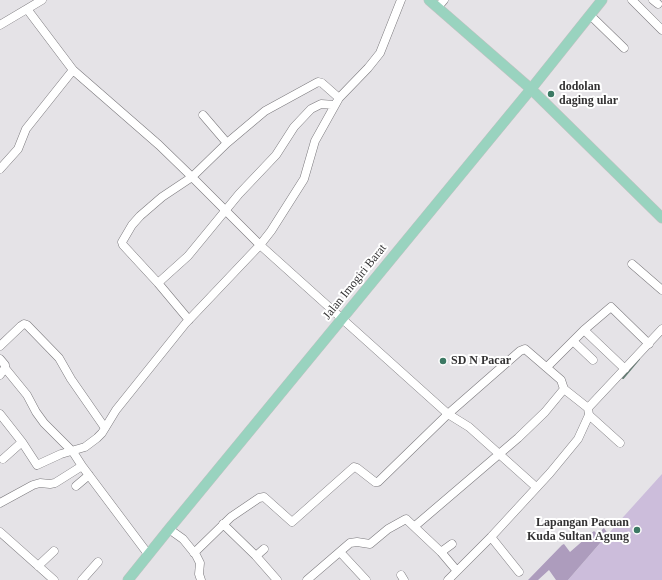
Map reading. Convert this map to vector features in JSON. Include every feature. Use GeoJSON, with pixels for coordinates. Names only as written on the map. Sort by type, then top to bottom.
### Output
{"type":"FeatureCollection","features":[{"type":"Feature","properties":{"kind":"main road"},"geometry":{"type":"LineString","coordinates":[[429,0],[441,4],[531,89],[662,218]]}},
{"type":"Feature","properties":{"kind":"main road","name":"Jalan Imogiri Barat"},"geometry":{"type":"LineString","coordinates":[[133,579],[148,554],[170,530],[345,322],[602,0]]}},
{"type":"Feature","properties":{"kind":"street"},"geometry":{"type":"LineString","coordinates":[[0,26],[42,0]]}},
{"type":"Feature","properties":{"kind":"street"},"geometry":{"type":"LineString","coordinates":[[0,414],[22,442],[36,465],[61,454],[73,452],[94,441],[105,428],[116,410],[189,320],[260,246],[304,179],[315,141],[337,101],[350,85],[378,57],[401,0]]}},
{"type":"Feature","properties":{"kind":"street"},"geometry":{"type":"LineString","coordinates":[[632,0],[662,30]]}},
{"type":"Feature","properties":{"kind":"street"},"geometry":{"type":"LineString","coordinates":[[27,9],[73,70],[159,145],[260,246],[448,414],[470,426],[498,454],[536,487]]}},
{"type":"Feature","properties":{"kind":"street"},"geometry":{"type":"LineString","coordinates":[[590,15],[624,48]]}},
{"type":"Feature","properties":{"kind":"street"},"geometry":{"type":"LineString","coordinates":[[0,169],[18,150],[26,129],[73,70]]}},
{"type":"Feature","properties":{"kind":"street"},"geometry":{"type":"LineString","coordinates":[[189,320],[158,282],[123,246],[122,242],[132,225],[162,197],[192,177],[227,142],[265,111],[316,83],[322,83],[337,101]]}},
{"type":"Feature","properties":{"kind":"street"},"geometry":{"type":"LineString","coordinates":[[158,282],[188,256],[244,188],[276,155],[294,127],[311,109],[321,104],[337,101]]}},
{"type":"Feature","properties":{"kind":"street"},"geometry":{"type":"LineString","coordinates":[[203,115],[227,142]]}},
{"type":"Feature","properties":{"kind":"street"},"geometry":{"type":"LineString","coordinates":[[632,264],[662,290]]}},
{"type":"Feature","properties":{"kind":"street"},"geometry":{"type":"LineString","coordinates":[[547,367],[572,341],[611,307],[649,344]]}},
{"type":"Feature","properties":{"kind":"street"},"geometry":{"type":"LineString","coordinates":[[0,346],[21,326],[24,324],[27,325],[59,358],[70,379],[105,428]]}},
{"type":"Feature","properties":{"kind":"street"},"geometry":{"type":"LineString","coordinates":[[448,580],[491,537],[578,439],[588,412],[662,329]]}},
{"type":"Feature","properties":{"kind":"street"},"geometry":{"type":"LineString","coordinates":[[584,330],[625,369]]}},
{"type":"Feature","properties":{"kind":"street"},"geometry":{"type":"LineString","coordinates":[[572,341],[593,360]]}},
{"type":"Feature","properties":{"kind":"street"},"geometry":{"type":"LineString","coordinates":[[194,553],[237,511],[261,497],[264,497],[292,522],[355,467],[375,482],[378,482],[448,414],[520,351],[525,349],[561,380],[564,389],[620,443]]}},
{"type":"Feature","properties":{"kind":"street"},"geometry":{"type":"LineString","coordinates":[[0,359],[5,365],[3,372],[27,395],[44,423],[73,452],[148,554]]}},
{"type":"Feature","properties":{"kind":"street"},"geometry":{"type":"LineString","coordinates":[[415,526],[534,423],[564,389]]}},
{"type":"Feature","properties":{"kind":"street"},"geometry":{"type":"LineString","coordinates":[[3,459],[22,442]]}},
{"type":"Feature","properties":{"kind":"street"},"geometry":{"type":"LineString","coordinates":[[0,503],[34,485],[40,483],[55,483],[82,466]]}},
{"type":"Feature","properties":{"kind":"street"},"geometry":{"type":"LineString","coordinates":[[76,486],[89,475]]}},
{"type":"Feature","properties":{"kind":"street"},"geometry":{"type":"LineString","coordinates":[[307,580],[353,542],[370,544],[388,529],[406,518],[441,552],[457,571]]}},
{"type":"Feature","properties":{"kind":"street"},"geometry":{"type":"LineString","coordinates":[[223,524],[256,556],[277,580]]}},
{"type":"Feature","properties":{"kind":"street"},"geometry":{"type":"LineString","coordinates":[[170,530],[183,539],[194,553],[200,563],[199,574],[201,580]]}},
{"type":"Feature","properties":{"kind":"street"},"geometry":{"type":"LineString","coordinates":[[0,532],[38,566],[48,578]]}},
{"type":"Feature","properties":{"kind":"street"},"geometry":{"type":"LineString","coordinates":[[491,537],[519,572]]}},
{"type":"Feature","properties":{"kind":"street"},"geometry":{"type":"LineString","coordinates":[[441,552],[452,544]]}},
{"type":"Feature","properties":{"kind":"street"},"geometry":{"type":"LineString","coordinates":[[256,556],[264,549]]}},
{"type":"Feature","properties":{"kind":"street"},"geometry":{"type":"LineString","coordinates":[[38,566],[54,551]]}},
{"type":"Feature","properties":{"kind":"street"},"geometry":{"type":"LineString","coordinates":[[340,552],[366,580]]}},
{"type":"Feature","properties":{"kind":"street"},"geometry":{"type":"LineString","coordinates":[[82,580],[98,562]]}},
{"type":"Feature","properties":{"kind":"shaded area","name":"Lapangan Pacuan Kuda Sultan Agung"},"geometry":{"type":"Polygon","coordinates":[[[662,474],[662,580],[568,580],[616,525],[662,474]]]}},
{"type":"Feature","properties":{"kind":"shaded area"},"geometry":{"type":"Polygon","coordinates":[[[604,528],[608,534],[568,580],[556,580],[549,570],[538,580],[528,580],[562,545],[564,544],[570,552],[594,531],[597,534],[604,528]]]}},
{"type":"Feature","properties":{"kind":"waterway"},"geometry":{"type":"LineString","coordinates":[[623,378],[639,359]]}},
{"type":"Feature","properties":{"kind":"place","name":"dodolan daging ular"},"geometry":{"type":"Point","coordinates":[551,94]}},
{"type":"Feature","properties":{"kind":"place","name":"SD N Pacar"},"geometry":{"type":"Point","coordinates":[443,361]}},
{"type":"Feature","properties":{"kind":"place","name":"Lapangan Pacuan Kuda Sultan Agung"},"geometry":{"type":"Point","coordinates":[637,530]}}]}
